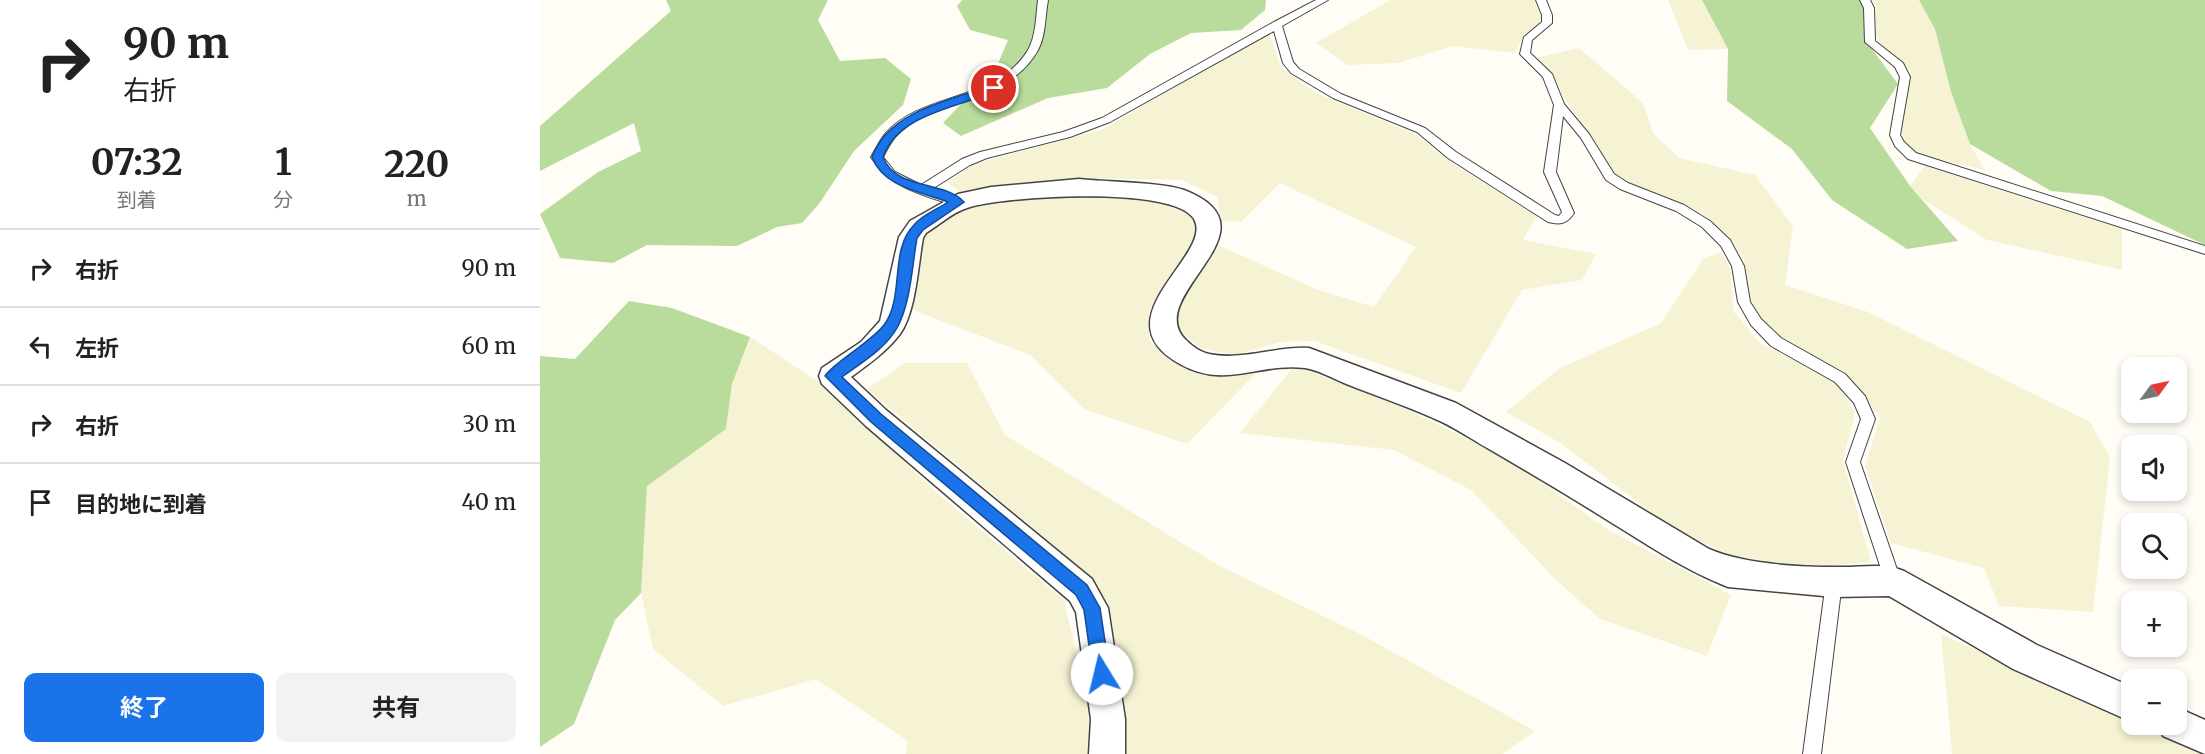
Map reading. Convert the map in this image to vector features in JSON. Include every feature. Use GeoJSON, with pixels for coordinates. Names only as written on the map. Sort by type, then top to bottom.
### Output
{"type":"FeatureCollection","features":[{"type":"Feature","properties":{"kind":"street"},"geometry":{"type":"LineString","coordinates":[[1107,754],[1108,719],[1092,608],[1081,590],[876,418],[832,376],[870,349],[891,326],[897,310],[911,237],[918,227],[958,202],[991,195],[1079,187],[1176,196],[1195,206],[1206,218],[1209,233],[1206,246],[1162,313],[1164,330],[1173,346],[1193,360],[1221,366],[1295,356],[1309,358],[1446,411],[1556,472],[1698,559],[1728,572],[1834,582],[1893,581],[2025,657],[2121,700]]}},
{"type":"Feature","properties":{"kind":"street"},"geometry":{"type":"LineString","coordinates":[[2187,730],[2205,738]]}},
{"type":"Feature","properties":{"kind":"lane"},"geometry":{"type":"LineString","coordinates":[[958,202],[895,179],[881,168],[877,157],[880,148],[902,125],[922,114],[982,94],[1011,75],[1033,50],[1042,0]]}},
{"type":"Feature","properties":{"kind":"lane"},"geometry":{"type":"LineString","coordinates":[[924,189],[966,162],[984,155],[1066,135],[1106,120],[1323,0]]}},
{"type":"Feature","properties":{"kind":"lane"},"geometry":{"type":"LineString","coordinates":[[1541,0],[1547,15],[1547,24],[1527,39],[1525,54],[1548,76],[1559,105],[1585,136],[1610,177],[1624,186],[1680,208],[1706,224],[1726,243],[1738,266],[1744,302],[1756,322],[1776,342],[1840,378],[1860,400],[1868,419],[1853,462],[1893,581]]}},
{"type":"Feature","properties":{"kind":"lane"},"geometry":{"type":"LineString","coordinates":[[1864,0],[1869,8],[1870,42],[1899,65],[1905,77],[1895,135],[1899,144],[1912,156],[2205,250]]}},
{"type":"Feature","properties":{"kind":"lane"},"geometry":{"type":"LineString","coordinates":[[1277,24],[1288,63],[1294,71],[1337,96],[1421,130],[1462,161],[1552,219],[1562,220],[1568,213],[1550,172],[1559,105]]}},
{"type":"Feature","properties":{"kind":"lane"},"geometry":{"type":"LineString","coordinates":[[1812,754],[1834,582]]}},
{"type":"Feature","properties":{"kind":"shaded area"},"geometry":{"type":"Polygon","coordinates":[[[1390,0],[1534,0],[1542,15],[1539,24],[1524,34],[1515,53],[1453,46],[1398,63],[1348,65],[1316,43],[1390,0]]]}},
{"type":"Feature","properties":{"kind":"shaded area"},"geometry":{"type":"Polygon","coordinates":[[[1668,0],[1702,0],[1728,49],[1688,50],[1668,0]]]}},
{"type":"Feature","properties":{"kind":"shaded area"},"geometry":{"type":"Polygon","coordinates":[[[1871,0],[1919,0],[1935,28],[1951,92],[1970,144],[1985,170],[1918,155],[1906,145],[1900,128],[1911,71],[1882,47],[1875,34],[1876,6],[1871,0]]]}},
{"type":"Feature","properties":{"kind":"shaded area"},"geometry":{"type":"Polygon","coordinates":[[[1269,32],[1281,68],[1318,94],[1417,135],[1452,163],[1537,216],[1523,240],[1596,254],[1582,280],[1522,290],[1461,393],[1315,341],[1281,342],[1235,355],[1201,348],[1179,331],[1176,306],[1216,244],[1316,289],[1374,307],[1416,247],[1280,183],[1241,222],[1221,221],[1217,197],[1182,180],[1085,178],[961,193],[948,182],[974,164],[1102,130],[1269,32]]]}},
{"type":"Feature","properties":{"kind":"shaded area"},"geometry":{"type":"Polygon","coordinates":[[[1579,48],[1643,103],[1653,133],[1679,158],[1755,175],[1793,226],[1785,285],[1868,312],[2090,422],[2110,457],[2093,612],[1999,606],[1984,568],[1891,543],[1865,466],[1880,418],[1858,387],[1767,327],[1749,300],[1744,259],[1726,234],[1699,211],[1627,182],[1612,171],[1597,144],[1563,97],[1556,80],[1536,58],[1579,48]]]}},
{"type":"Feature","properties":{"kind":"shaded area"},"geometry":{"type":"Polygon","coordinates":[[[1925,166],[2122,229],[2122,270],[1987,240],[1921,198],[1910,186],[1925,166]]]}},
{"type":"Feature","properties":{"kind":"shaded area"},"geometry":{"type":"Polygon","coordinates":[[[1079,193],[1173,202],[1197,219],[1201,237],[1149,312],[1149,340],[1170,360],[1203,372],[1255,374],[1187,444],[1084,409],[1030,355],[908,308],[920,240],[929,227],[969,202],[1079,193]]]}},
{"type":"Feature","properties":{"kind":"shaded area"},"geometry":{"type":"Polygon","coordinates":[[[1721,252],[1730,268],[1734,312],[1760,343],[1836,382],[1855,413],[1843,460],[1871,562],[1810,568],[1733,556],[1674,530],[1562,444],[1506,412],[1560,368],[1661,323],[1703,259],[1721,252]]]}},
{"type":"Feature","properties":{"kind":"shaded area"},"geometry":{"type":"Polygon","coordinates":[[[750,337],[825,386],[935,491],[1064,600],[1096,739],[1093,754],[906,754],[908,741],[816,679],[723,706],[653,649],[641,593],[647,485],[726,429],[732,384],[750,337]]]}},
{"type":"Feature","properties":{"kind":"shaded area"},"geometry":{"type":"Polygon","coordinates":[[[905,363],[967,363],[1005,435],[1220,566],[1364,636],[1535,731],[1503,754],[1123,754],[1112,622],[1090,576],[867,389],[905,363]]]}},
{"type":"Feature","properties":{"kind":"shaded area"},"geometry":{"type":"Polygon","coordinates":[[[1294,366],[1385,399],[1507,458],[1607,529],[1731,595],[1707,656],[1600,619],[1556,580],[1471,490],[1394,450],[1240,433],[1294,366]]]}},
{"type":"Feature","properties":{"kind":"shaded area"},"geometry":{"type":"Polygon","coordinates":[[[1941,634],[2121,715],[2121,735],[2163,735],[2202,754],[1952,754],[1941,634]]]}},
{"type":"Feature","properties":{"kind":"green space"},"geometry":{"type":"Polygon","coordinates":[[[666,0],[828,0],[818,20],[840,61],[885,58],[911,79],[903,105],[854,151],[819,204],[802,223],[777,227],[737,246],[647,245],[613,263],[560,258],[540,214],[598,172],[641,151],[634,123],[540,171],[540,126],[671,11],[666,0]]]}},
{"type":"Feature","properties":{"kind":"green space"},"geometry":{"type":"Polygon","coordinates":[[[962,0],[1266,0],[1265,10],[1241,30],[1191,33],[1150,54],[1107,88],[1048,98],[961,136],[943,123],[997,66],[1008,40],[970,30],[957,6],[962,0]]]}},
{"type":"Feature","properties":{"kind":"green space"},"geometry":{"type":"Polygon","coordinates":[[[1702,0],[1865,0],[1865,40],[1898,84],[1870,128],[1910,186],[1958,241],[1907,249],[1832,200],[1792,149],[1727,101],[1728,49],[1702,0]]]}},
{"type":"Feature","properties":{"kind":"green space"},"geometry":{"type":"Polygon","coordinates":[[[1919,0],[2205,0],[2205,245],[2102,196],[2051,191],[1970,144],[1951,92],[1935,29],[1919,0]]]}},
{"type":"Feature","properties":{"kind":"green space"},"geometry":{"type":"Polygon","coordinates":[[[629,301],[672,308],[750,337],[732,384],[726,429],[647,486],[641,593],[615,620],[574,724],[540,747],[540,356],[575,359],[629,301]]]}},
{"type":"Feature","properties":{"kind":"route"},"geometry":{"type":"LineString","coordinates":[[994,88],[922,114],[902,125],[880,148],[877,157],[881,168],[895,179],[936,192],[958,202],[918,227],[911,237],[897,310],[891,326],[870,349],[832,376],[876,418],[1081,590],[1092,608],[1102,674]]}}]}
